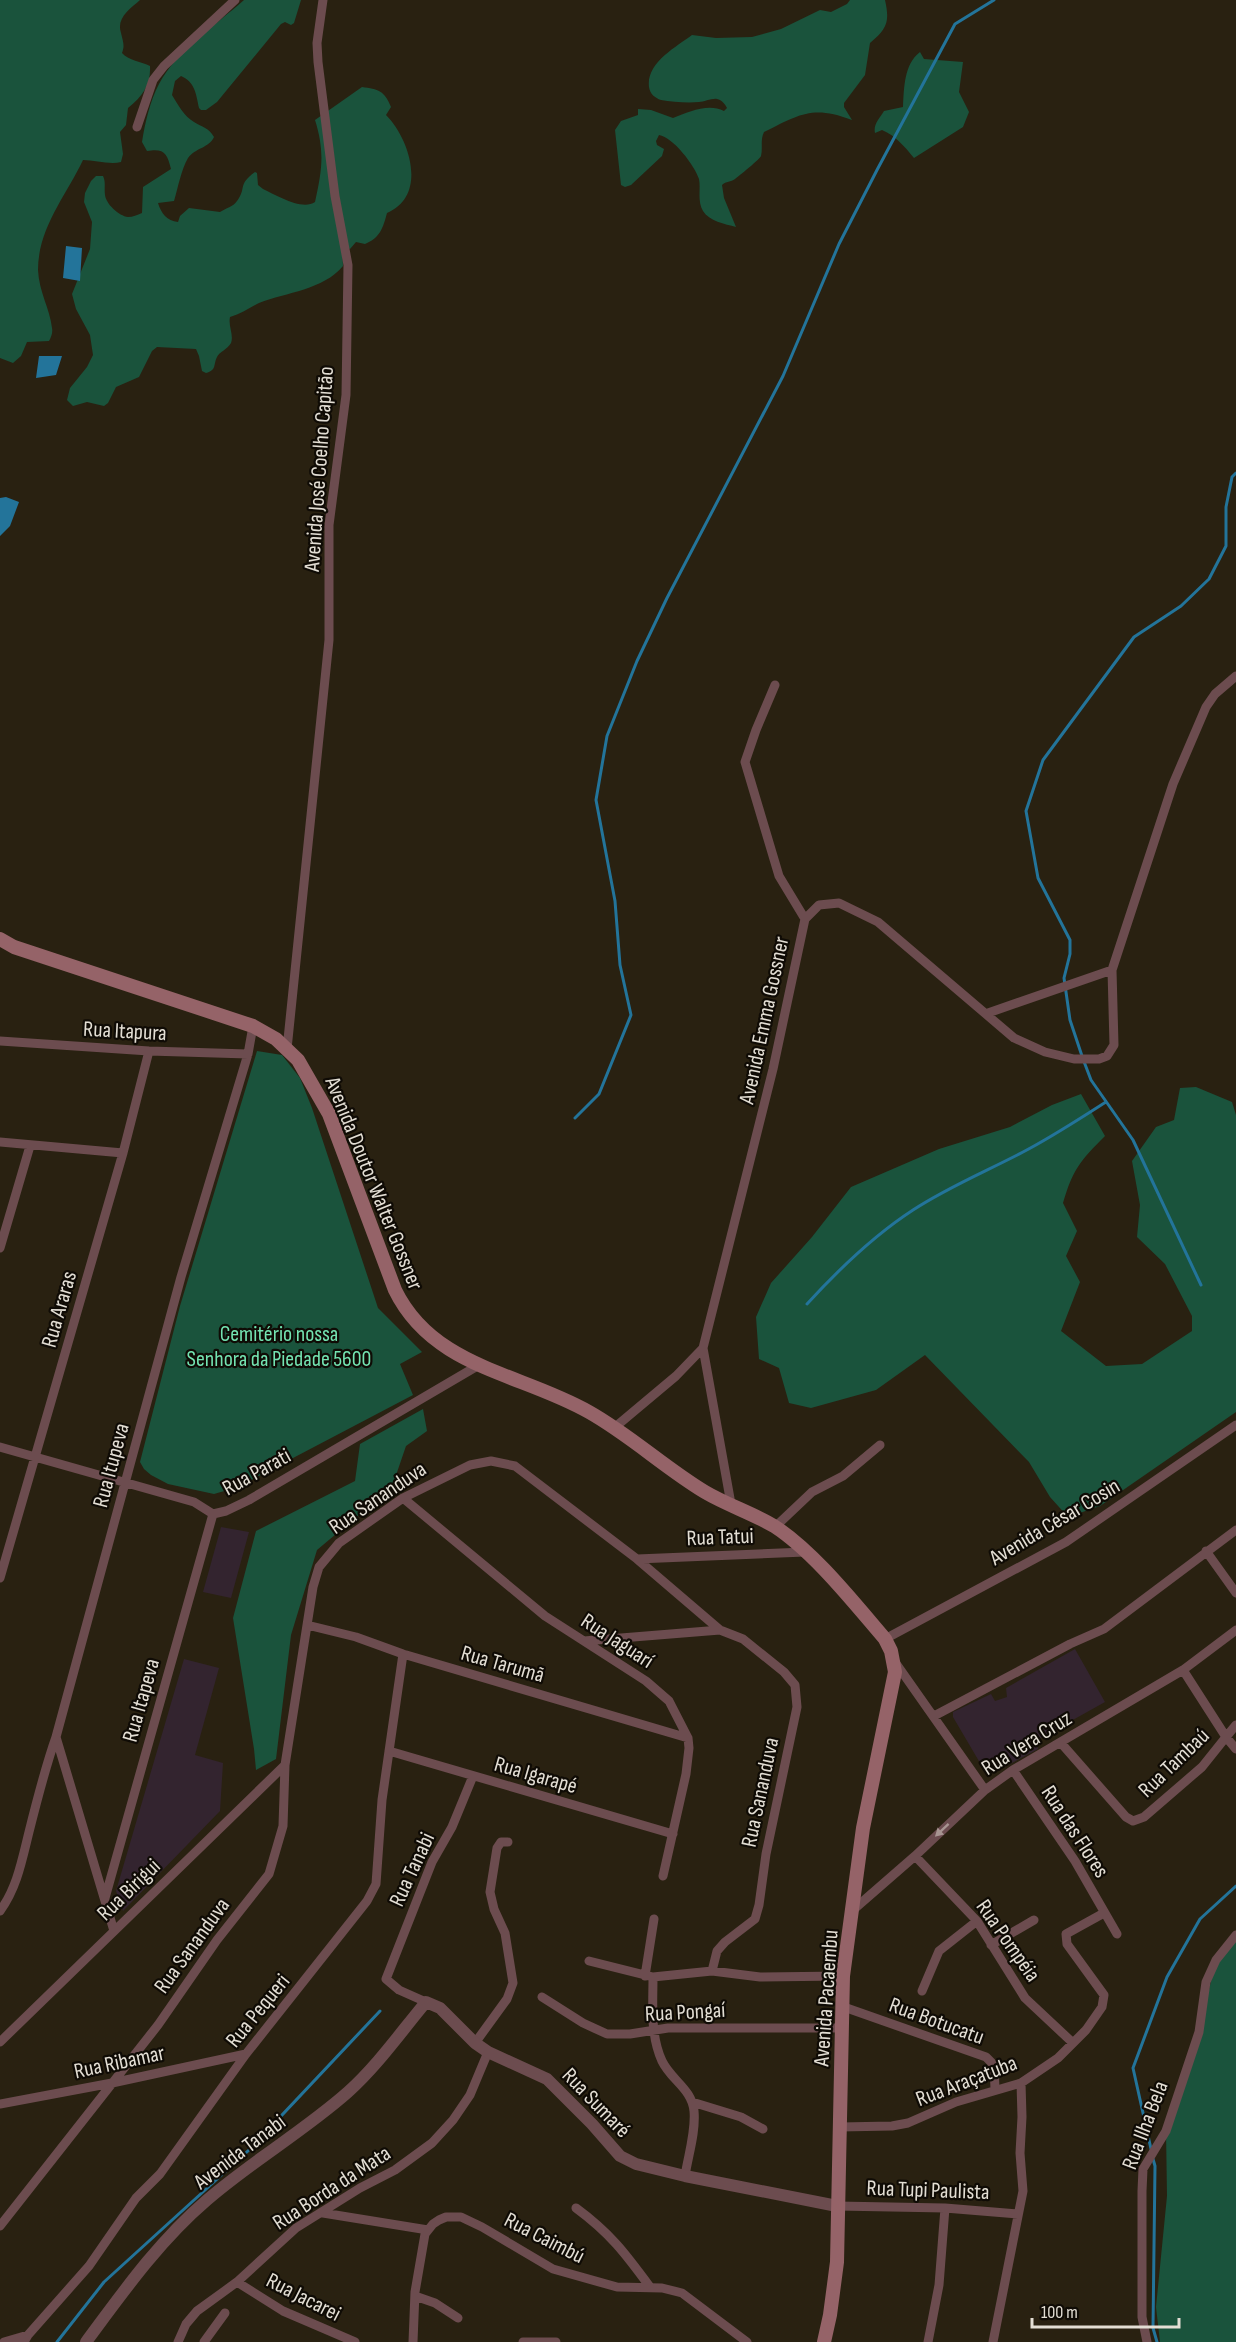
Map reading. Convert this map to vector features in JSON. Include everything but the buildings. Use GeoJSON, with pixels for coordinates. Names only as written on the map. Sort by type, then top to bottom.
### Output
{"type":"FeatureCollection","features":[{"type":"Feature","properties":{"kind":"main road","name":"Avenida Doutor Walter Gossner"},"geometry":{"type":"LineString","coordinates":[[0,939],[33,953],[253,1026],[287,1048],[304,1068],[329,1114],[402,1306],[420,1328],[454,1354],[589,1412],[706,1492],[775,1527],[805,1552],[839,1586],[885,1639],[894,1659]]}},
{"type":"Feature","properties":{"kind":"main road","name":"Avenida Pacaembu"},"geometry":{"type":"LineString","coordinates":[[824,2342],[837,2262],[840,2028],[843,1976],[863,1828],[894,1686],[894,1659]]}},
{"type":"Feature","properties":{"kind":"street"},"geometry":{"type":"LineString","coordinates":[[137,127],[153,80],[164,66],[235,0]]}},
{"type":"Feature","properties":{"kind":"street","name":"Avenida José Coelho Capitão"},"geometry":{"type":"LineString","coordinates":[[287,1048],[329,640],[329,525],[346,395],[348,265],[335,196],[318,62],[323,0]]}},
{"type":"Feature","properties":{"kind":"street","name":"Avenida Emma Gossner"},"geometry":{"type":"LineString","coordinates":[[730,1504],[703,1348],[773,1069],[805,919],[819,905],[839,903],[878,922],[988,1013],[1014,1038],[1045,1052],[1074,1059],[1099,1059],[1107,1056],[1114,1045],[1112,970],[1173,784],[1194,730],[1215,694],[1236,676]]}},
{"type":"Feature","properties":{"kind":"street"},"geometry":{"type":"LineString","coordinates":[[775,685],[756,730],[746,762],[779,876],[805,919]]}},
{"type":"Feature","properties":{"kind":"street"},"geometry":{"type":"LineString","coordinates":[[988,1013],[1112,970]]}},
{"type":"Feature","properties":{"kind":"street","name":"Rua Itupeva"},"geometry":{"type":"LineString","coordinates":[[0,1911],[10,1897],[18,1873],[181,1277],[248,1054],[253,1026]]}},
{"type":"Feature","properties":{"kind":"street","name":"Rua Itapura"},"geometry":{"type":"LineString","coordinates":[[0,1041],[149,1051],[248,1054]]}},
{"type":"Feature","properties":{"kind":"street","name":"Rua Araras"},"geometry":{"type":"LineString","coordinates":[[0,1578],[123,1153],[149,1051]]}},
{"type":"Feature","properties":{"kind":"street"},"geometry":{"type":"LineString","coordinates":[[0,1142],[123,1153]]}},
{"type":"Feature","properties":{"kind":"street"},"geometry":{"type":"LineString","coordinates":[[0,1248],[30,1146]]}},
{"type":"Feature","properties":{"kind":"street","name":"Avenida Emma Gossner"},"geometry":{"type":"LineString","coordinates":[[614,1428],[676,1376],[703,1348]]}},
{"type":"Feature","properties":{"kind":"street","name":"Rua Parati"},"geometry":{"type":"LineString","coordinates":[[0,1447],[194,1502],[213,1514],[226,1511],[249,1500],[479,1365]]}},
{"type":"Feature","properties":{"kind":"street","name":"Avenida César Cosin"},"geometry":{"type":"LineString","coordinates":[[885,1639],[1066,1542],[1236,1425]]}},
{"type":"Feature","properties":{"kind":"street"},"geometry":{"type":"LineString","coordinates":[[775,1527],[812,1492],[843,1476],[880,1444]]}},
{"type":"Feature","properties":{"kind":"street","name":"Rua Sananduva"},"geometry":{"type":"LineString","coordinates":[[0,2226],[158,2025],[217,1940],[269,1874],[283,1826],[285,1765],[307,1625],[319,1568],[339,1543],[403,1498],[470,1465],[491,1461],[515,1466],[637,1559],[720,1630],[743,1640],[784,1672],[795,1685],[797,1707],[766,1854],[757,1912],[750,1924],[725,1942],[717,1952],[712,1971]]}},
{"type":"Feature","properties":{"kind":"street","name":"Rua Jaguarí"},"geometry":{"type":"LineString","coordinates":[[403,1498],[545,1616],[646,1681],[669,1701],[688,1738]]}},
{"type":"Feature","properties":{"kind":"street","name":"Rua Itapeva"},"geometry":{"type":"LineString","coordinates":[[105,1898],[213,1514]]}},
{"type":"Feature","properties":{"kind":"street"},"geometry":{"type":"LineString","coordinates":[[934,1716],[1070,1644],[1104,1629],[1236,1530]]}},
{"type":"Feature","properties":{"kind":"street"},"geometry":{"type":"LineString","coordinates":[[1206,1551],[1236,1593]]}},
{"type":"Feature","properties":{"kind":"street","name":"Rua Tatui"},"geometry":{"type":"LineString","coordinates":[[637,1559],[805,1552]]}},
{"type":"Feature","properties":{"kind":"street","name":"Rua Tarumã"},"geometry":{"type":"LineString","coordinates":[[307,1625],[356,1637],[402,1654],[688,1738]]}},
{"type":"Feature","properties":{"kind":"street"},"geometry":{"type":"LineString","coordinates":[[584,1641],[720,1630]]}},
{"type":"Feature","properties":{"kind":"street","name":"Rua Vera Cruz"},"geometry":{"type":"LineString","coordinates":[[853,1910],[985,1790],[1013,1770],[1184,1670],[1236,1630]]}},
{"type":"Feature","properties":{"kind":"street","name":"Rua Pequeri"},"geometry":{"type":"LineString","coordinates":[[26,2338],[89,2266],[136,2198],[160,2174],[246,2054],[367,1901],[376,1884],[382,1800],[402,1654]]}},
{"type":"Feature","properties":{"kind":"street","name":"Avenida Doutor Walter Gossner"},"geometry":{"type":"LineString","coordinates":[[894,1659],[985,1790]]}},
{"type":"Feature","properties":{"kind":"street"},"geometry":{"type":"LineString","coordinates":[[1184,1670],[1226,1737],[1236,1725]]}},
{"type":"Feature","properties":{"kind":"street"},"geometry":{"type":"LineString","coordinates":[[56,1737],[114,1931]]}},
{"type":"Feature","properties":{"kind":"street","name":"Rua Tambaú"},"geometry":{"type":"LineString","coordinates":[[1061,1743],[1126,1817],[1133,1821],[1144,1817],[1202,1767],[1226,1737],[1236,1749]]}},
{"type":"Feature","properties":{"kind":"street"},"geometry":{"type":"LineString","coordinates":[[663,1876],[686,1774],[688,1738]]}},
{"type":"Feature","properties":{"kind":"street","name":"Rua Igarapé"},"geometry":{"type":"LineString","coordinates":[[389,1751],[673,1834]]}},
{"type":"Feature","properties":{"kind":"street","name":"Rua Birigui"},"geometry":{"type":"LineString","coordinates":[[0,2042],[285,1765]]}},
{"type":"Feature","properties":{"kind":"street","name":"Rua das Flores"},"geometry":{"type":"LineString","coordinates":[[1013,1770],[1075,1861],[1117,1934]]}},
{"type":"Feature","properties":{"kind":"street","name":"Rua Tanabi"},"geometry":{"type":"LineString","coordinates":[[386,1979],[432,1862],[452,1827],[473,1776]]}},
{"type":"Feature","properties":{"kind":"street"},"geometry":{"type":"LineString","coordinates":[[475,2043],[507,1999],[513,1983],[505,1932],[494,1909],[490,1892],[497,1848],[501,1842],[508,1842]]}},
{"type":"Feature","properties":{"kind":"street","name":"Rua Pompéia"},"geometry":{"type":"LineString","coordinates":[[915,1856],[977,1921],[1025,1998],[1073,2043]]}},
{"type":"Feature","properties":{"kind":"street","name":"Rua Araçatuba"},"geometry":{"type":"LineString","coordinates":[[840,2127],[892,2126],[908,2123],[956,2102],[1021,2083],[1058,2058],[1096,2017],[1102,2007],[1104,1995],[1067,1944],[1066,1934],[1104,1913]]}},
{"type":"Feature","properties":{"kind":"street"},"geometry":{"type":"LineString","coordinates":[[654,1919],[649,1977],[654,2029],[662,2060],[668,2070],[683,2085],[692,2102],[694,2120],[686,2176]]}},
{"type":"Feature","properties":{"kind":"street"},"geometry":{"type":"LineString","coordinates":[[991,1945],[1034,1920]]}},
{"type":"Feature","properties":{"kind":"street"},"geometry":{"type":"LineString","coordinates":[[922,1991],[939,1951],[977,1921]]}},
{"type":"Feature","properties":{"kind":"street","name":"Rua Ilha Bela"},"geometry":{"type":"LineString","coordinates":[[1147,2342],[1142,2317],[1143,2169],[1166,2131],[1199,2032],[1206,1982],[1216,1960],[1236,1935]]}},
{"type":"Feature","properties":{"kind":"street"},"geometry":{"type":"LineString","coordinates":[[589,1961],[649,1977],[712,1971],[760,1977],[843,1976]]}},
{"type":"Feature","properties":{"kind":"street","name":"Rua Sumaré"},"geometry":{"type":"LineString","coordinates":[[386,1979],[399,1990],[440,2008],[475,2043],[488,2052],[547,2079],[620,2156],[636,2164],[686,2176],[837,2206]]}},
{"type":"Feature","properties":{"kind":"street","name":"Rua Pongaí"},"geometry":{"type":"LineString","coordinates":[[542,1997],[583,2023],[607,2034],[630,2034],[654,2029],[840,2028]]}},
{"type":"Feature","properties":{"kind":"street","name":"Avenida Tanabi"},"geometry":{"type":"LineString","coordinates":[[86,2342],[141,2268],[172,2234],[207,2200],[306,2127],[350,2090],[426,2002]]}},
{"type":"Feature","properties":{"kind":"street","name":"Rua Botucatu"},"geometry":{"type":"LineString","coordinates":[[841,2006],[986,2057],[994,2065],[994,2090]]}},
{"type":"Feature","properties":{"kind":"street","name":"Rua Borda da Mata"},"geometry":{"type":"LineString","coordinates":[[178,2342],[186,2324],[197,2311],[237,2282],[296,2228],[360,2188],[395,2170],[432,2143],[453,2120],[470,2095],[488,2052]]}},
{"type":"Feature","properties":{"kind":"street","name":"Rua Ribamar"},"geometry":{"type":"LineString","coordinates":[[0,2104],[111,2084],[246,2054]]}},
{"type":"Feature","properties":{"kind":"street"},"geometry":{"type":"LineString","coordinates":[[993,2342],[1023,2191],[1020,2153],[1021,2083]]}},
{"type":"Feature","properties":{"kind":"street"},"geometry":{"type":"LineString","coordinates":[[692,2102],[741,2117],[763,2129]]}},
{"type":"Feature","properties":{"kind":"street","name":"Rua Tupi Paulista"},"geometry":{"type":"LineString","coordinates":[[837,2206],[945,2208],[1018,2214]]}},
{"type":"Feature","properties":{"kind":"street"},"geometry":{"type":"LineString","coordinates":[[576,2208],[601,2226],[622,2248],[650,2287]]}},
{"type":"Feature","properties":{"kind":"street"},"geometry":{"type":"LineString","coordinates":[[928,2342],[940,2275],[945,2208]]}},
{"type":"Feature","properties":{"kind":"street"},"geometry":{"type":"LineString","coordinates":[[323,2213],[428,2230],[423,2244],[415,2296],[413,2342]]}},
{"type":"Feature","properties":{"kind":"street","name":"Rua Caimbú"},"geometry":{"type":"LineString","coordinates":[[428,2230],[433,2224],[446,2217],[461,2217],[553,2269],[617,2287],[672,2289],[682,2293],[747,2342]]}},
{"type":"Feature","properties":{"kind":"street","name":"Rua Jacarei"},"geometry":{"type":"LineString","coordinates":[[237,2282],[283,2311],[355,2342]]}},
{"type":"Feature","properties":{"kind":"street"},"geometry":{"type":"LineString","coordinates":[[415,2296],[435,2303],[458,2318]]}},
{"type":"Feature","properties":{"kind":"street"},"geometry":{"type":"LineString","coordinates":[[204,2342],[225,2313]]}},
{"type":"Feature","properties":{"kind":"street"},"geometry":{"type":"LineString","coordinates":[[4,2342],[26,2338]]}},
{"type":"Feature","properties":{"kind":"street"},"geometry":{"type":"LineString","coordinates":[[523,2342],[556,2342]]}},
{"type":"Feature","properties":{"kind":"shaded area"},"geometry":{"type":"Polygon","coordinates":[[[221,1527],[249,1532],[231,1598],[203,1592],[221,1527]]]}},
{"type":"Feature","properties":{"kind":"shaded area"},"geometry":{"type":"Polygon","coordinates":[[[1075,1649],[1105,1702],[1037,1740],[1038,1749],[995,1772],[983,1768],[953,1717],[953,1712],[991,1694],[995,1701],[1007,1697],[1006,1688],[1075,1649]]]}},
{"type":"Feature","properties":{"kind":"shaded area"},"geometry":{"type":"Polygon","coordinates":[[[184,1659],[219,1668],[195,1755],[223,1763],[220,1811],[123,1911],[116,1891],[184,1659]]]}},
{"type":"Feature","properties":{"kind":"green space"},"geometry":{"type":"Polygon","coordinates":[[[0,0],[140,0],[125,14],[120,23],[124,46],[122,53],[150,66],[147,84],[142,94],[128,108],[126,125],[120,132],[123,154],[121,162],[83,160],[48,226],[39,255],[38,270],[40,286],[51,321],[52,335],[49,341],[27,342],[21,356],[13,363],[0,358],[0,0]]]}},
{"type":"Feature","properties":{"kind":"green space"},"geometry":{"type":"Polygon","coordinates":[[[244,0],[301,0],[294,23],[281,24],[217,102],[206,110],[199,108],[194,89],[186,79],[181,76],[175,81],[172,95],[179,106],[190,120],[208,130],[214,137],[209,144],[188,158],[174,201],[158,203],[165,216],[178,222],[180,216],[189,208],[220,212],[235,203],[240,197],[244,183],[255,172],[258,185],[263,189],[303,205],[315,202],[321,161],[315,120],[362,87],[380,92],[386,97],[391,107],[386,115],[402,138],[411,167],[408,194],[400,205],[387,213],[382,228],[374,239],[365,244],[356,242],[350,249],[342,244],[343,266],[335,274],[315,285],[259,303],[230,317],[231,343],[218,355],[212,370],[206,373],[202,371],[196,349],[157,347],[152,351],[139,377],[116,387],[104,406],[87,402],[73,406],[67,400],[70,388],[87,367],[93,355],[90,335],[76,309],[72,294],[90,249],[92,222],[84,202],[85,193],[96,176],[103,176],[106,198],[114,209],[128,217],[142,213],[143,187],[171,169],[164,153],[157,150],[147,151],[142,142],[148,112],[159,84],[186,49],[244,0]]]}},
{"type":"Feature","properties":{"kind":"green space"},"geometry":{"type":"Polygon","coordinates":[[[850,0],[885,0],[887,14],[884,29],[870,43],[865,75],[844,103],[852,120],[817,112],[797,116],[764,132],[760,158],[735,179],[722,185],[724,198],[736,227],[718,222],[703,211],[697,173],[683,153],[665,137],[659,135],[656,141],[657,145],[664,149],[662,156],[631,185],[625,187],[621,185],[615,130],[621,121],[638,115],[638,109],[651,110],[673,118],[698,109],[712,108],[724,111],[727,108],[717,99],[680,102],[661,100],[653,95],[650,92],[649,78],[663,56],[692,35],[716,38],[752,37],[781,29],[820,10],[831,12],[850,0]]]}},
{"type":"Feature","properties":{"kind":"green space"},"geometry":{"type":"Polygon","coordinates":[[[920,52],[924,59],[963,62],[959,92],[969,112],[963,127],[914,158],[892,135],[882,130],[875,133],[875,130],[884,111],[903,107],[908,70],[920,52]]]}},
{"type":"Feature","properties":{"kind":"green space","name":"Cemitério nossa Senhora da Piedade 5600"},"geometry":{"type":"Polygon","coordinates":[[[257,1051],[282,1055],[300,1078],[378,1308],[422,1352],[400,1364],[413,1395],[238,1487],[214,1494],[168,1484],[151,1475],[140,1462],[180,1306],[257,1051]]]}},
{"type":"Feature","properties":{"kind":"green space"},"geometry":{"type":"Polygon","coordinates":[[[1196,1087],[1232,1102],[1236,1115],[1236,1412],[1100,1506],[1068,1517],[1050,1497],[1029,1462],[925,1355],[876,1390],[811,1408],[789,1403],[779,1368],[759,1359],[756,1317],[771,1283],[812,1237],[851,1187],[939,1149],[1010,1127],[1052,1105],[1081,1094],[1105,1136],[1078,1166],[1063,1203],[1077,1231],[1066,1256],[1080,1282],[1061,1331],[1106,1366],[1142,1364],[1192,1331],[1192,1316],[1165,1264],[1137,1237],[1140,1205],[1132,1161],[1156,1127],[1174,1120],[1180,1088],[1196,1087]]]}},
{"type":"Feature","properties":{"kind":"green space"},"geometry":{"type":"Polygon","coordinates":[[[423,1409],[427,1431],[406,1446],[392,1487],[317,1550],[291,1635],[276,1759],[256,1770],[233,1618],[256,1531],[355,1481],[360,1444],[423,1409]]]}},
{"type":"Feature","properties":{"kind":"green space"},"geometry":{"type":"Polygon","coordinates":[[[1236,1935],[1236,2342],[1160,2342],[1156,2307],[1167,2196],[1166,2131],[1199,2032],[1216,1960],[1236,1935]]]}},
{"type":"Feature","properties":{"kind":"water"},"geometry":{"type":"Polygon","coordinates":[[[66,246],[82,248],[80,281],[63,278],[66,246]]]}},
{"type":"Feature","properties":{"kind":"water"},"geometry":{"type":"Polygon","coordinates":[[[39,356],[62,356],[56,375],[36,378],[39,356]]]}},
{"type":"Feature","properties":{"kind":"water"},"geometry":{"type":"Polygon","coordinates":[[[6,497],[19,502],[10,526],[0,536],[0,498],[6,497]]]}},
{"type":"Feature","properties":{"kind":"waterway"},"geometry":{"type":"LineString","coordinates":[[575,1118],[599,1094],[631,1015],[620,965],[615,901],[596,800],[607,736],[637,661],[667,598],[783,376],[839,244],[877,170],[955,24],[994,0]]}},
{"type":"Feature","properties":{"kind":"waterway"},"geometry":{"type":"LineString","coordinates":[[1201,1285],[1133,1140],[1091,1080],[1083,1059],[1070,1020],[1064,978],[1070,954],[1070,940],[1038,878],[1026,811],[1043,760],[1134,637],[1181,606],[1209,579],[1226,546],[1226,507],[1232,477],[1236,473]]}},
{"type":"Feature","properties":{"kind":"waterway"},"geometry":{"type":"LineString","coordinates":[[807,1304],[857,1254],[913,1210],[1034,1146],[1106,1102]]}},
{"type":"Feature","properties":{"kind":"waterway"},"geometry":{"type":"LineString","coordinates":[[1151,2149],[1133,2068],[1167,1977],[1200,1919],[1236,1886]]}},
{"type":"Feature","properties":{"kind":"waterway"},"geometry":{"type":"LineString","coordinates":[[57,2342],[104,2282],[249,2150],[380,2011]]}},
{"type":"Feature","properties":{"kind":"waterway"},"geometry":{"type":"LineString","coordinates":[[1153,2159],[1155,2166],[1153,2328],[1157,2342]]}}]}
